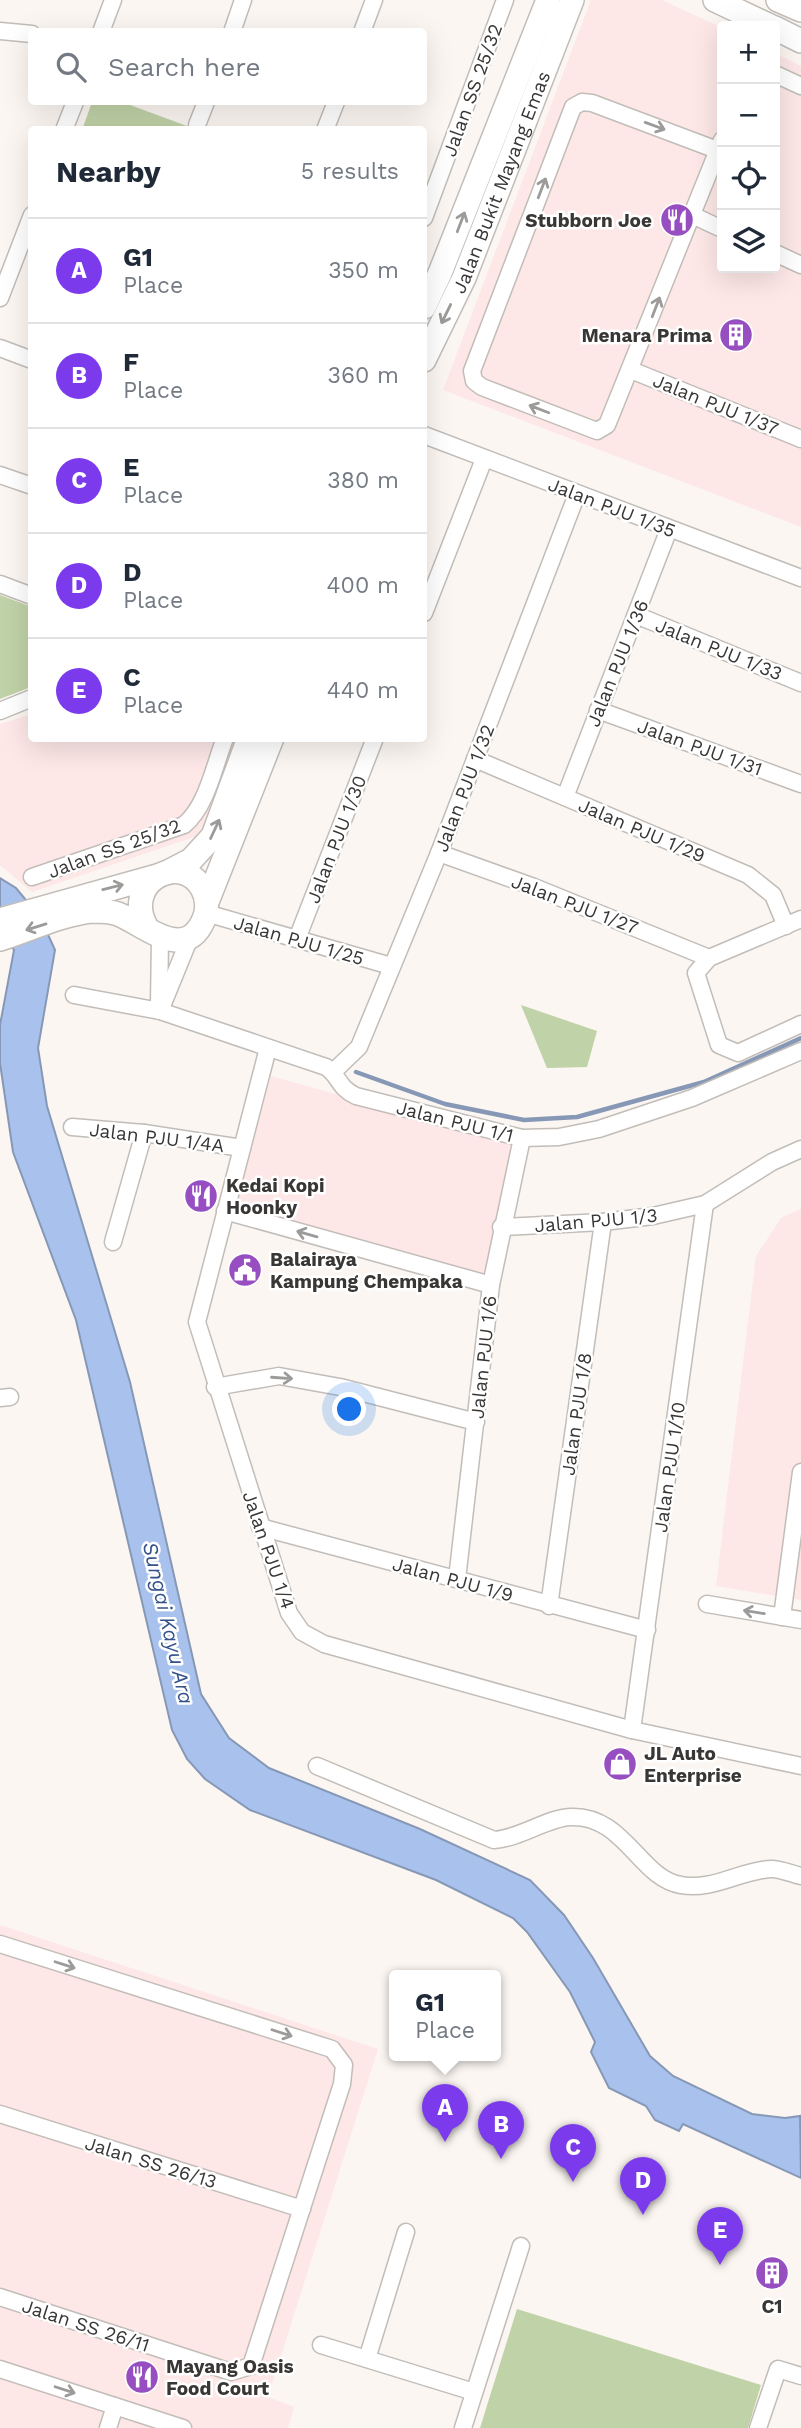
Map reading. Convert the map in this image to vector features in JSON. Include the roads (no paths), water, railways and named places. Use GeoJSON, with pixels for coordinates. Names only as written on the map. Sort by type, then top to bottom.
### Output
{"type":"FeatureCollection","features":[{"type":"Feature","properties":{"kind":"main road","name":"Jalan Bukit Mayang Emas"},"geometry":{"type":"LineString","coordinates":[[427,300],[548,0]]}},
{"type":"Feature","properties":{"kind":"main road","name":"Jalan Bukit Mayang Emas"},"geometry":{"type":"LineString","coordinates":[[427,354],[464,278],[572,0]]}},
{"type":"Feature","properties":{"kind":"main road"},"geometry":{"type":"LineString","coordinates":[[715,0],[756,21]]}},
{"type":"Feature","properties":{"kind":"main road"},"geometry":{"type":"LineString","coordinates":[[780,32],[801,41]]}},
{"type":"Feature","properties":{"kind":"main road"},"geometry":{"type":"LineString","coordinates":[[0,939],[191,860],[213,836],[248,742]]}},
{"type":"Feature","properties":{"kind":"main road"},"geometry":{"type":"LineString","coordinates":[[0,920],[71,908],[116,913],[170,940],[191,935],[206,908],[270,742]]}},
{"type":"Feature","properties":{"kind":"main road"},"geometry":{"type":"LineString","coordinates":[[153,933],[142,919],[140,899],[149,882],[161,874],[177,872],[197,881],[206,908]]}},
{"type":"Feature","properties":{"kind":"street"},"geometry":{"type":"LineString","coordinates":[[103,28],[113,0]]}},
{"type":"Feature","properties":{"kind":"street"},"geometry":{"type":"LineString","coordinates":[[233,28],[243,0]]}},
{"type":"Feature","properties":{"kind":"street"},"geometry":{"type":"LineString","coordinates":[[364,28],[374,0]]}},
{"type":"Feature","properties":{"kind":"street","name":"Jalan SS 25/32"},"geometry":{"type":"LineString","coordinates":[[427,210],[505,0]]}},
{"type":"Feature","properties":{"kind":"street"},"geometry":{"type":"LineString","coordinates":[[779,21],[789,5]]}},
{"type":"Feature","properties":{"kind":"street"},"geometry":{"type":"LineString","coordinates":[[0,31],[28,34]]}},
{"type":"Feature","properties":{"kind":"street"},"geometry":{"type":"LineString","coordinates":[[780,76],[801,86]]}},
{"type":"Feature","properties":{"kind":"street"},"geometry":{"type":"LineString","coordinates":[[717,144],[592,103],[582,102],[573,107],[472,371],[474,381],[482,387],[597,431],[612,417],[719,147]]}},
{"type":"Feature","properties":{"kind":"street"},"geometry":{"type":"LineString","coordinates":[[66,126],[74,105]]}},
{"type":"Feature","properties":{"kind":"street"},"geometry":{"type":"LineString","coordinates":[[197,125],[205,105]]}},
{"type":"Feature","properties":{"kind":"street"},"geometry":{"type":"LineString","coordinates":[[327,126],[335,105]]}},
{"type":"Feature","properties":{"kind":"street"},"geometry":{"type":"LineString","coordinates":[[692,215],[717,227]]}},
{"type":"Feature","properties":{"kind":"street"},"geometry":{"type":"LineString","coordinates":[[0,298],[28,228]]}},
{"type":"Feature","properties":{"kind":"street"},"geometry":{"type":"LineString","coordinates":[[780,255],[801,265]]}},
{"type":"Feature","properties":{"kind":"street"},"geometry":{"type":"LineString","coordinates":[[0,348],[28,358]]}},
{"type":"Feature","properties":{"kind":"street","name":"Jalan PJU 1/37"},"geometry":{"type":"LineString","coordinates":[[631,370],[801,439]]}},
{"type":"Feature","properties":{"kind":"street","name":"Jalan PJU 1/35"},"geometry":{"type":"LineString","coordinates":[[427,436],[801,578]]}},
{"type":"Feature","properties":{"kind":"street"},"geometry":{"type":"LineString","coordinates":[[427,605],[484,459]]}},
{"type":"Feature","properties":{"kind":"street"},"geometry":{"type":"LineString","coordinates":[[0,475],[28,485]]}},
{"type":"Feature","properties":{"kind":"street","name":"Jalan PJU 1/32"},"geometry":{"type":"LineString","coordinates":[[333,1072],[359,1047],[439,853],[577,494]]}},
{"type":"Feature","properties":{"kind":"street","name":"Jalan PJU 1/36"},"geometry":{"type":"LineString","coordinates":[[565,797],[670,529]]}},
{"type":"Feature","properties":{"kind":"street"},"geometry":{"type":"LineString","coordinates":[[0,584],[28,594]]}},
{"type":"Feature","properties":{"kind":"street","name":"Jalan PJU 1/33"},"geometry":{"type":"LineString","coordinates":[[636,615],[801,682]]}},
{"type":"Feature","properties":{"kind":"street"},"geometry":{"type":"LineString","coordinates":[[0,711],[28,700]]}},
{"type":"Feature","properties":{"kind":"street","name":"Jalan PJU 1/31"},"geometry":{"type":"LineString","coordinates":[[598,710],[801,784]]}},
{"type":"Feature","properties":{"kind":"street","name":"Jalan SS 25/32"},"geometry":{"type":"LineString","coordinates":[[32,877],[184,825],[192,818],[199,805],[223,742]]}},
{"type":"Feature","properties":{"kind":"street","name":"Jalan PJU 1/30"},"geometry":{"type":"LineString","coordinates":[[297,939],[373,742]]}},
{"type":"Feature","properties":{"kind":"street","name":"Jalan PJU 1/29"},"geometry":{"type":"LineString","coordinates":[[475,759],[748,875],[773,895],[794,922]]}},
{"type":"Feature","properties":{"kind":"street","name":"Jalan PJU 1/27"},"geometry":{"type":"LineString","coordinates":[[439,853],[534,887],[709,958]]}},
{"type":"Feature","properties":{"kind":"street","name":"Jalan PJU 1/25"},"geometry":{"type":"LineString","coordinates":[[206,908],[297,939],[391,966]]}},
{"type":"Feature","properties":{"kind":"street"},"geometry":{"type":"LineString","coordinates":[[794,922],[709,958],[696,973],[719,1045],[727,1050],[738,1053],[801,1024]]}},
{"type":"Feature","properties":{"kind":"street"},"geometry":{"type":"LineString","coordinates":[[153,933],[160,1011]]}},
{"type":"Feature","properties":{"kind":"street"},"geometry":{"type":"LineString","coordinates":[[160,1011],[191,935]]}},
{"type":"Feature","properties":{"kind":"street","name":"Jalan PJU 1/1"},"geometry":{"type":"LineString","coordinates":[[75,995],[160,1011],[333,1072],[343,1090],[356,1096],[522,1138],[559,1137],[599,1129],[692,1098],[801,1051]]}},
{"type":"Feature","properties":{"kind":"street","name":"Jalan PJU 1/4"},"geometry":{"type":"LineString","coordinates":[[268,1048],[197,1322],[215,1387],[289,1613],[302,1632],[324,1644],[632,1730],[801,1766]]}},
{"type":"Feature","properties":{"kind":"street","name":"Jalan PJU 1/4A"},"geometry":{"type":"LineString","coordinates":[[72,1127],[144,1133],[242,1148]]}},
{"type":"Feature","properties":{"kind":"street"},"geometry":{"type":"LineString","coordinates":[[113,1242],[144,1133]]}},
{"type":"Feature","properties":{"kind":"street","name":"Jalan PJU 1/6"},"geometry":{"type":"LineString","coordinates":[[457,1579],[491,1285],[500,1227],[522,1138]]}},
{"type":"Feature","properties":{"kind":"street","name":"Jalan PJU 1/3"},"geometry":{"type":"LineString","coordinates":[[500,1227],[603,1222],[653,1216],[705,1204],[772,1162],[801,1149]]}},
{"type":"Feature","properties":{"kind":"street","name":"Jalan PJU 1/10"},"geometry":{"type":"LineString","coordinates":[[632,1730],[705,1204]]}},
{"type":"Feature","properties":{"kind":"street"},"geometry":{"type":"LineString","coordinates":[[225,1210],[491,1285]]}},
{"type":"Feature","properties":{"kind":"street","name":"Jalan PJU 1/8"},"geometry":{"type":"LineString","coordinates":[[549,1606],[603,1222]]}},
{"type":"Feature","properties":{"kind":"street"},"geometry":{"type":"LineString","coordinates":[[215,1387],[279,1376],[340,1387],[476,1422]]}},
{"type":"Feature","properties":{"kind":"street"},"geometry":{"type":"LineString","coordinates":[[782,1617],[801,1472]]}},
{"type":"Feature","properties":{"kind":"street","name":"Jalan PJU 1/9"},"geometry":{"type":"LineString","coordinates":[[260,1527],[647,1630]]}},
{"type":"Feature","properties":{"kind":"street"},"geometry":{"type":"LineString","coordinates":[[708,1604],[801,1620]]}},
{"type":"Feature","properties":{"kind":"street"},"geometry":{"type":"LineString","coordinates":[[317,1766],[494,1840],[510,1839],[570,1817],[596,1822],[619,1833],[651,1866],[680,1885],[704,1886],[771,1868],[801,1876]]}},
{"type":"Feature","properties":{"kind":"street"},"geometry":{"type":"LineString","coordinates":[[0,1944],[332,2049],[344,2065],[342,2084],[302,2209]]}},
{"type":"Feature","properties":{"kind":"street","name":"Jalan SS 26/13"},"geometry":{"type":"LineString","coordinates":[[0,2114],[302,2209]]}},
{"type":"Feature","properties":{"kind":"street","name":"Jalan SS 26/11"},"geometry":{"type":"LineString","coordinates":[[0,2297],[231,2372],[251,2366],[302,2209]]}},
{"type":"Feature","properties":{"kind":"street"},"geometry":{"type":"LineString","coordinates":[[367,2359],[406,2232]]}},
{"type":"Feature","properties":{"kind":"street"},"geometry":{"type":"LineString","coordinates":[[463,2428],[521,2246]]}},
{"type":"Feature","properties":{"kind":"street"},"geometry":{"type":"LineString","coordinates":[[321,2345],[474,2392]]}},
{"type":"Feature","properties":{"kind":"street"},"geometry":{"type":"LineString","coordinates":[[0,2369],[115,2406],[142,2422],[183,2428]]}},
{"type":"Feature","properties":{"kind":"street"},"geometry":{"type":"LineString","coordinates":[[758,2428],[778,2369],[801,2376]]}},
{"type":"Feature","properties":{"kind":"street"},"geometry":{"type":"LineString","coordinates":[[108,2428],[115,2406]]}},
{"type":"Feature","properties":{"kind":"water","name":"Sungai Kayu Ara"},"geometry":{"type":"Polygon","coordinates":[[[0,878],[16,888],[40,917],[55,950],[38,1048],[47,1106],[130,1382],[201,1694],[229,1738],[269,1768],[420,1829],[530,1880],[564,1915],[593,1958],[650,2056],[673,2076],[752,2114],[785,2118],[800,2116],[801,2178],[683,2124],[679,2131],[655,2120],[646,2106],[609,2088],[591,2052],[595,2042],[570,1992],[527,1932],[513,1918],[436,1880],[250,1810],[205,1779],[187,1759],[172,1730],[76,1320],[13,1152],[0,1063],[0,1025],[14,950],[0,930],[0,878]]]}},
{"type":"Feature","properties":{"kind":"waterway"},"geometry":{"type":"LineString","coordinates":[[356,1072],[445,1104],[524,1120],[577,1117],[704,1082],[801,1038]]}},
{"type":"Feature","properties":{"kind":"place","name":"Stubborn Joe"},"geometry":{"type":"Point","coordinates":[677,220]}},
{"type":"Feature","properties":{"kind":"place","name":"Menara Prima"},"geometry":{"type":"Point","coordinates":[736,335]}},
{"type":"Feature","properties":{"kind":"place","name":"Kedai Kopi Hoonky"},"geometry":{"type":"Point","coordinates":[201,1196]}},
{"type":"Feature","properties":{"kind":"place","name":"Balairaya Kampung Chempaka"},"geometry":{"type":"Point","coordinates":[245,1270]}},
{"type":"Feature","properties":{"kind":"place","name":"JL Auto Enterprise"},"geometry":{"type":"Point","coordinates":[620,1764]}},
{"type":"Feature","properties":{"kind":"place","name":"G1"},"geometry":{"type":"Point","coordinates":[445,2142]}},
{"type":"Feature","properties":{"kind":"place","name":"F"},"geometry":{"type":"Point","coordinates":[501,2159]}},
{"type":"Feature","properties":{"kind":"place","name":"E"},"geometry":{"type":"Point","coordinates":[573,2182]}},
{"type":"Feature","properties":{"kind":"place","name":"D"},"geometry":{"type":"Point","coordinates":[643,2215]}},
{"type":"Feature","properties":{"kind":"place","name":"C"},"geometry":{"type":"Point","coordinates":[720,2265]}},
{"type":"Feature","properties":{"kind":"place","name":"C1"},"geometry":{"type":"Point","coordinates":[772,2273]}},
{"type":"Feature","properties":{"kind":"place","name":"Mayang Oasis Food Court"},"geometry":{"type":"Point","coordinates":[142,2377]}}]}
